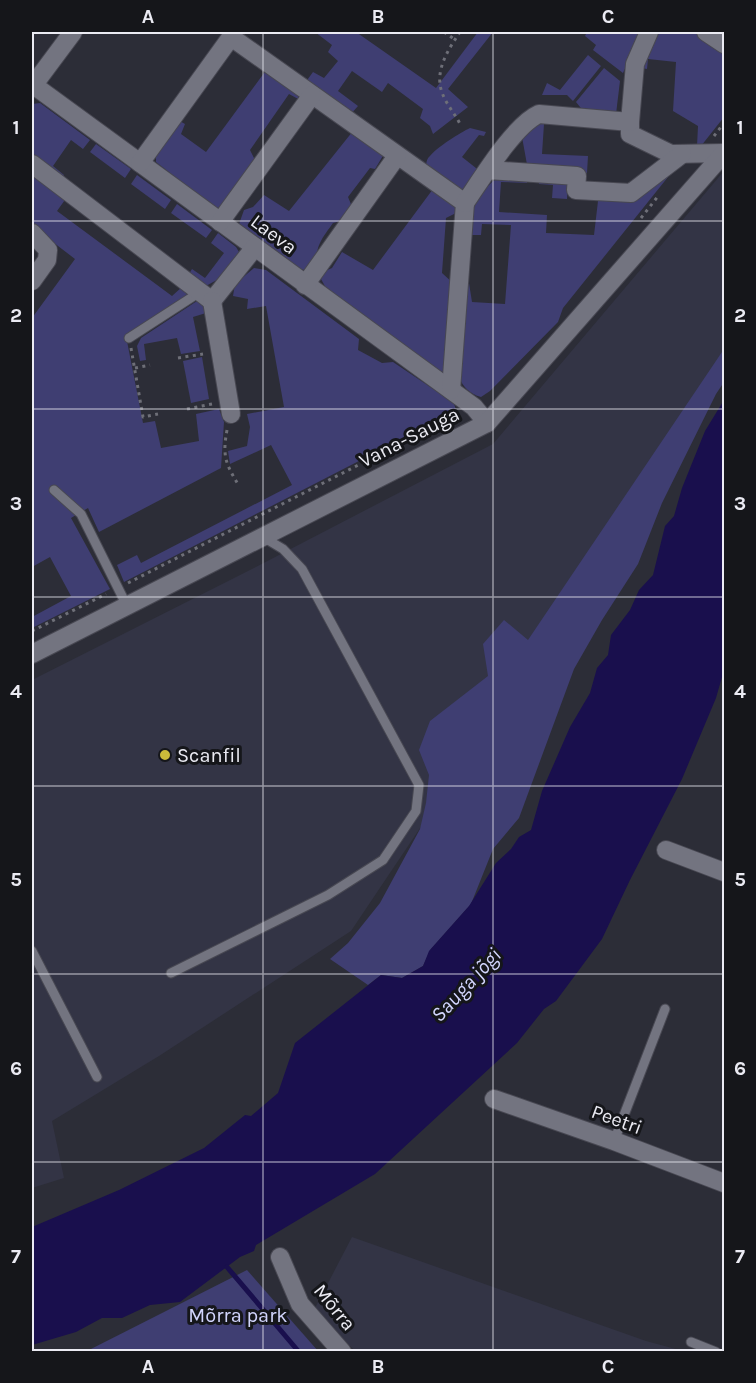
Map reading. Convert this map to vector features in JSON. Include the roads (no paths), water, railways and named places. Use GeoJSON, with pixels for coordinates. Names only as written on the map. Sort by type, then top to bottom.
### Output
{"type":"FeatureCollection","features":[{"type":"Feature","properties":{"kind":"street"},"geometry":{"type":"LineString","coordinates":[[32,85],[73,32]]}},
{"type":"Feature","properties":{"kind":"street"},"geometry":{"type":"LineString","coordinates":[[649,32],[635,64],[630,134],[671,154],[724,153]]}},
{"type":"Feature","properties":{"kind":"street"},"geometry":{"type":"LineString","coordinates":[[706,32],[724,44]]}},
{"type":"Feature","properties":{"kind":"street"},"geometry":{"type":"LineString","coordinates":[[140,163],[231,37],[465,203]]}},
{"type":"Feature","properties":{"kind":"street","name":"Laeva"},"geometry":{"type":"LineString","coordinates":[[32,85],[474,407],[487,423]]}},
{"type":"Feature","properties":{"kind":"street"},"geometry":{"type":"LineString","coordinates":[[220,222],[312,95]]}},
{"type":"Feature","properties":{"kind":"street"},"geometry":{"type":"LineString","coordinates":[[451,390],[465,203],[509,141],[531,117],[539,114],[630,122]]}},
{"type":"Feature","properties":{"kind":"street","name":"Vana-Sauga"},"geometry":{"type":"LineString","coordinates":[[32,654],[487,423],[724,153]]}},
{"type":"Feature","properties":{"kind":"street"},"geometry":{"type":"LineString","coordinates":[[488,170],[577,176],[576,190],[631,194],[690,154]]}},
{"type":"Feature","properties":{"kind":"street"},"geometry":{"type":"LineString","coordinates":[[305,285],[397,156]]}},
{"type":"Feature","properties":{"kind":"street"},"geometry":{"type":"LineString","coordinates":[[32,164],[206,297],[220,351],[230,408]]}},
{"type":"Feature","properties":{"kind":"street"},"geometry":{"type":"LineString","coordinates":[[32,233],[48,250],[47,260],[32,281]]}},
{"type":"Feature","properties":{"kind":"street"},"geometry":{"type":"LineString","coordinates":[[206,297],[255,247]]}},
{"type":"Feature","properties":{"kind":"street"},"geometry":{"type":"LineString","coordinates":[[666,850],[724,872]]}},
{"type":"Feature","properties":{"kind":"street","name":"Peetri"},"geometry":{"type":"LineString","coordinates":[[494,1099],[724,1183]]}},
{"type":"Feature","properties":{"kind":"street","name":"Mõrra"},"geometry":{"type":"LineString","coordinates":[[280,1257],[300,1304],[342,1352]]}},
{"type":"Feature","properties":{"kind":"lane"},"geometry":{"type":"LineString","coordinates":[[129,338],[206,297]]}},
{"type":"Feature","properties":{"kind":"lane"},"geometry":{"type":"LineString","coordinates":[[54,490],[81,514],[127,606]]}},
{"type":"Feature","properties":{"kind":"lane"},"geometry":{"type":"LineString","coordinates":[[171,974],[328,895],[384,860],[416,811],[419,786],[302,569],[283,549],[263,537]]}},
{"type":"Feature","properties":{"kind":"lane"},"geometry":{"type":"LineString","coordinates":[[32,951],[97,1077]]}},
{"type":"Feature","properties":{"kind":"lane"},"geometry":{"type":"LineString","coordinates":[[614,1141],[665,1009]]}},
{"type":"Feature","properties":{"kind":"lane"},"geometry":{"type":"LineString","coordinates":[[691,1342],[716,1352]]}},
{"type":"Feature","properties":{"kind":"water","name":"Sauga jõgi"},"geometry":{"type":"Polygon","coordinates":[[[724,400],[724,670],[716,698],[682,779],[602,939],[556,1001],[544,1009],[517,1043],[375,1174],[256,1245],[254,1251],[240,1257],[180,1302],[150,1305],[122,1318],[102,1318],[76,1332],[32,1345],[32,1227],[119,1190],[204,1148],[245,1115],[251,1116],[278,1093],[295,1043],[381,975],[402,978],[423,966],[429,951],[469,906],[496,863],[511,849],[519,837],[531,830],[542,791],[570,727],[590,693],[597,668],[608,655],[611,635],[630,610],[639,590],[653,575],[665,526],[674,516],[682,488],[705,431],[724,400]]]}},
{"type":"Feature","properties":{"kind":"waterway"},"geometry":{"type":"LineString","coordinates":[[227,1267],[299,1352]]}},
{"type":"Feature","properties":{"kind":"place","name":"Scanfil"},"geometry":{"type":"Point","coordinates":[165,755]}},
{"type":"Feature","properties":{"kind":"park label","name":"Mõrra park"},"geometry":{"type":"Point","coordinates":[238,1315]}}]}
